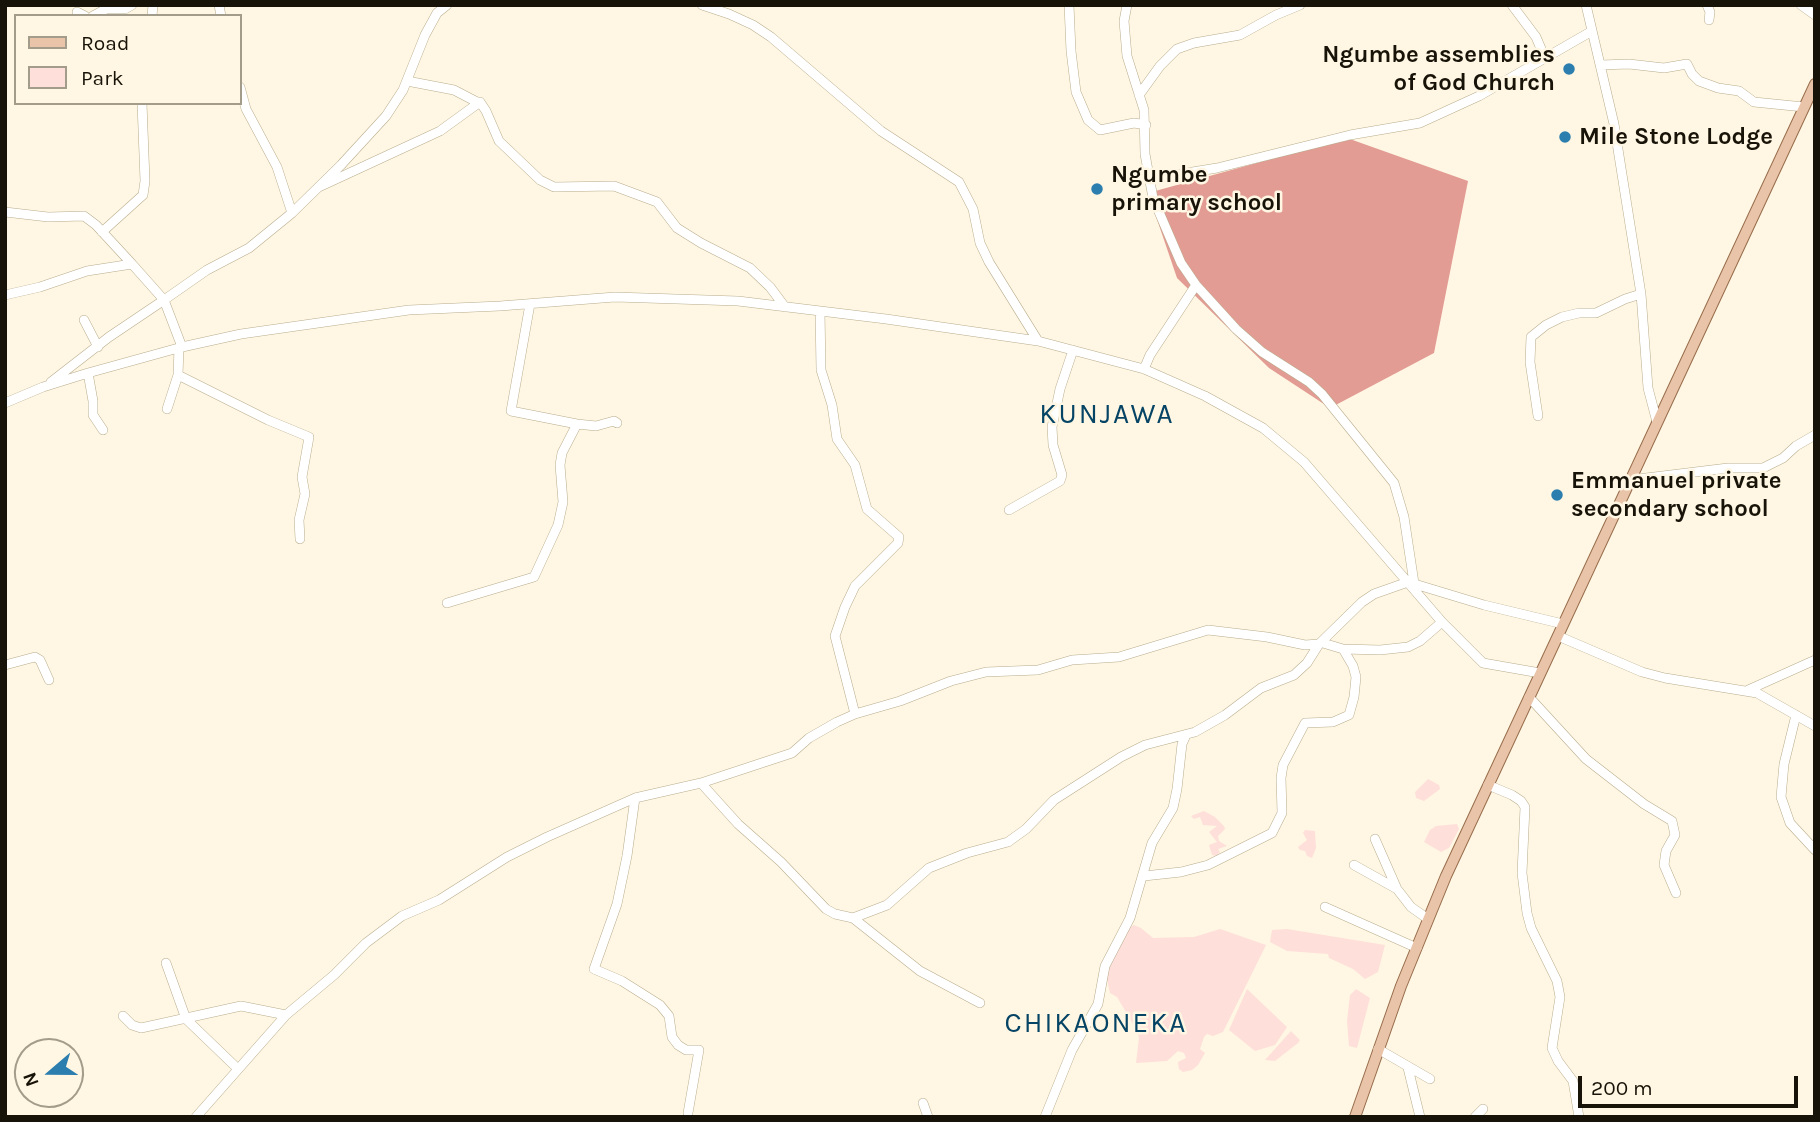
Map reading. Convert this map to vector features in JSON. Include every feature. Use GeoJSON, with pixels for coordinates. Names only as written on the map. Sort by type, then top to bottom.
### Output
{"type":"FeatureCollection","features":[{"type":"Feature","properties":{"kind":"main road"},"geometry":{"type":"LineString","coordinates":[[1355,1117],[1417,948],[1488,785],[1815,84]]}},
{"type":"Feature","properties":{"kind":"street"},"geometry":{"type":"LineString","coordinates":[[97,14],[106,9],[125,9],[132,5]]}},
{"type":"Feature","properties":{"kind":"street"},"geometry":{"type":"LineString","coordinates":[[43,387],[207,270],[249,248],[292,213],[386,116],[407,81],[431,23],[447,5]]}},
{"type":"Feature","properties":{"kind":"street"},"geometry":{"type":"LineString","coordinates":[[702,5],[753,25],[771,37],[881,131],[959,182],[973,209],[980,243],[989,262],[1038,341]]}},
{"type":"Feature","properties":{"kind":"street"},"geometry":{"type":"LineString","coordinates":[[1069,5],[1076,92],[1088,120],[1100,130],[1134,123],[1146,125]]}},
{"type":"Feature","properties":{"kind":"street"},"geometry":{"type":"LineString","coordinates":[[1127,5],[1127,56],[1146,125],[1145,154],[1153,198],[1181,263],[1196,285],[1236,329],[1262,352],[1322,394],[1394,483],[1404,517],[1411,582]]}},
{"type":"Feature","properties":{"kind":"street"},"geometry":{"type":"LineString","coordinates":[[1139,95],[1160,66],[1177,49],[1194,43],[1240,35],[1300,5]]}},
{"type":"Feature","properties":{"kind":"street"},"geometry":{"type":"LineString","coordinates":[[1512,5],[1536,37],[1545,58]]}},
{"type":"Feature","properties":{"kind":"street"},"geometry":{"type":"LineString","coordinates":[[1586,5],[1614,124],[1641,294],[1648,388],[1657,422]]}},
{"type":"Feature","properties":{"kind":"street"},"geometry":{"type":"LineString","coordinates":[[1707,5],[1709,20]]}},
{"type":"Feature","properties":{"kind":"street"},"geometry":{"type":"LineString","coordinates":[[1801,5],[1815,15]]}},
{"type":"Feature","properties":{"kind":"street"},"geometry":{"type":"LineString","coordinates":[[1150,179],[1217,168],[1350,135],[1420,123],[1479,96],[1592,31]]}},
{"type":"Feature","properties":{"kind":"street"},"geometry":{"type":"LineString","coordinates":[[1601,65],[1629,64],[1664,68],[1687,64],[1699,80],[1718,88],[1739,91],[1754,102],[1804,107]]}},
{"type":"Feature","properties":{"kind":"street"},"geometry":{"type":"LineString","coordinates":[[407,81],[454,90],[482,104],[499,141],[540,180],[554,187],[614,186],[657,202],[677,228],[750,268],[770,287],[785,307]]}},
{"type":"Feature","properties":{"kind":"street"},"geometry":{"type":"LineString","coordinates":[[242,94],[246,109],[277,167],[292,213]]}},
{"type":"Feature","properties":{"kind":"street"},"geometry":{"type":"LineString","coordinates":[[319,187],[440,131],[477,102]]}},
{"type":"Feature","properties":{"kind":"street"},"geometry":{"type":"LineString","coordinates":[[102,232],[143,195],[145,181],[142,105]]}},
{"type":"Feature","properties":{"kind":"street"},"geometry":{"type":"LineString","coordinates":[[5,212],[48,217],[84,216],[164,300],[181,347],[178,375],[167,409]]}},
{"type":"Feature","properties":{"kind":"street"},"geometry":{"type":"LineString","coordinates":[[5,295],[40,287],[87,271],[132,264]]}},
{"type":"Feature","properties":{"kind":"street"},"geometry":{"type":"LineString","coordinates":[[1144,369],[1157,344],[1196,285]]}},
{"type":"Feature","properties":{"kind":"street"},"geometry":{"type":"LineString","coordinates":[[1538,416],[1530,362],[1531,337],[1546,324],[1562,317],[1596,313],[1641,294]]}},
{"type":"Feature","properties":{"kind":"street"},"geometry":{"type":"LineString","coordinates":[[5,404],[43,387],[88,373],[181,347],[241,334],[352,316],[409,310],[615,297],[738,302],[1038,341],[1144,369],[1245,416],[1284,444],[1325,484],[1411,582],[1442,622],[1486,664],[1540,673]]}},
{"type":"Feature","properties":{"kind":"street"},"geometry":{"type":"LineString","coordinates":[[530,304],[511,411],[577,424],[596,426],[614,421],[617,423]]}},
{"type":"Feature","properties":{"kind":"street"},"geometry":{"type":"LineString","coordinates":[[820,311],[821,370],[832,405],[837,439],[855,465],[867,509],[899,537],[898,543],[855,586],[835,636],[855,714]]}},
{"type":"Feature","properties":{"kind":"street"},"geometry":{"type":"LineString","coordinates":[[84,320],[98,346]]}},
{"type":"Feature","properties":{"kind":"street"},"geometry":{"type":"LineString","coordinates":[[1009,510],[1060,481],[1062,475],[1053,445],[1052,427],[1060,389],[1073,350]]}},
{"type":"Feature","properties":{"kind":"street"},"geometry":{"type":"LineString","coordinates":[[88,373],[93,415],[103,430]]}},
{"type":"Feature","properties":{"kind":"street"},"geometry":{"type":"LineString","coordinates":[[178,375],[268,420],[308,435],[310,439],[302,477],[304,494],[299,520],[300,538]]}},
{"type":"Feature","properties":{"kind":"street"},"geometry":{"type":"LineString","coordinates":[[447,603],[534,577],[558,525],[563,502],[560,465],[562,453],[577,424]]}},
{"type":"Feature","properties":{"kind":"street"},"geometry":{"type":"LineString","coordinates":[[1630,480],[1728,468],[1763,468],[1815,435]]}},
{"type":"Feature","properties":{"kind":"street"},"geometry":{"type":"LineString","coordinates":[[853,918],[887,905],[929,868],[967,853],[1008,842],[1020,834],[1054,800],[1121,757],[1145,745],[1186,735],[1225,715],[1261,688],[1294,675],[1362,602],[1387,589],[1411,582],[1485,605],[1563,624]]}},
{"type":"Feature","properties":{"kind":"street"},"geometry":{"type":"LineString","coordinates":[[196,1117],[286,1015],[334,975],[366,943],[402,916],[439,900],[527,847],[635,798],[701,783],[792,754],[809,738],[855,714],[900,701],[951,681],[986,672],[1038,670],[1072,660],[1119,657],[1208,630],[1305,645],[1321,643],[1343,649],[1408,648],[1442,622]]}},
{"type":"Feature","properties":{"kind":"street"},"geometry":{"type":"LineString","coordinates":[[1558,636],[1643,672],[1712,687],[1748,690],[1766,696],[1815,726]]}},
{"type":"Feature","properties":{"kind":"street"},"geometry":{"type":"LineString","coordinates":[[1144,876],[1199,868],[1272,833],[1282,813],[1283,765],[1303,725],[1309,722],[1333,722],[1349,715],[1356,677],[1343,649]]}},
{"type":"Feature","properties":{"kind":"street"},"geometry":{"type":"LineString","coordinates":[[5,665],[28,657],[38,658],[48,680]]}},
{"type":"Feature","properties":{"kind":"street"},"geometry":{"type":"LineString","coordinates":[[1748,690],[1815,660]]}},
{"type":"Feature","properties":{"kind":"street"},"geometry":{"type":"LineString","coordinates":[[1529,697],[1586,759],[1672,821],[1675,835],[1664,856],[1664,865],[1676,893]]}},
{"type":"Feature","properties":{"kind":"street"},"geometry":{"type":"LineString","coordinates":[[1796,715],[1784,764],[1781,797],[1790,823],[1815,849]]}},
{"type":"Feature","properties":{"kind":"street"},"geometry":{"type":"LineString","coordinates":[[1049,1115],[1068,1058],[1098,1003],[1105,967],[1130,918],[1152,843],[1173,808],[1182,744],[1186,735]]}},
{"type":"Feature","properties":{"kind":"street"},"geometry":{"type":"LineString","coordinates":[[701,783],[732,817],[827,909],[835,914],[853,918],[920,971],[981,1003]]}},
{"type":"Feature","properties":{"kind":"street"},"geometry":{"type":"LineString","coordinates":[[1488,785],[1512,795],[1525,807],[1522,873],[1527,913],[1531,928],[1558,981],[1560,997],[1552,1048],[1573,1081],[1579,1117]]}},
{"type":"Feature","properties":{"kind":"street"},"geometry":{"type":"LineString","coordinates":[[635,798],[617,904],[594,969],[622,981],[660,1005],[669,1016],[672,1037],[678,1045],[686,1050],[699,1050],[688,1113]]}},
{"type":"Feature","properties":{"kind":"street"},"geometry":{"type":"LineString","coordinates":[[1375,839],[1397,889],[1411,907],[1429,919]]}},
{"type":"Feature","properties":{"kind":"street"},"geometry":{"type":"LineString","coordinates":[[1354,865],[1397,889]]}},
{"type":"Feature","properties":{"kind":"street"},"geometry":{"type":"LineString","coordinates":[[1325,907],[1417,948]]}},
{"type":"Feature","properties":{"kind":"street"},"geometry":{"type":"LineString","coordinates":[[166,963],[186,1018],[238,1069]]}},
{"type":"Feature","properties":{"kind":"street"},"geometry":{"type":"LineString","coordinates":[[123,1016],[136,1027],[241,1006],[286,1015]]}},
{"type":"Feature","properties":{"kind":"street"},"geometry":{"type":"LineString","coordinates":[[1378,1049],[1430,1079]]}},
{"type":"Feature","properties":{"kind":"street"},"geometry":{"type":"LineString","coordinates":[[1408,1068],[1421,1116]]}},
{"type":"Feature","properties":{"kind":"street"},"geometry":{"type":"LineString","coordinates":[[923,1103],[928,1117]]}},
{"type":"Feature","properties":{"kind":"street"},"geometry":{"type":"LineString","coordinates":[[1475,1117],[1483,1109]]}},
{"type":"Feature","properties":{"kind":"green space"},"geometry":{"type":"Polygon","coordinates":[[[1428,779],[1439,785],[1440,789],[1424,801],[1416,798],[1415,792],[1428,779]]]}},
{"type":"Feature","properties":{"kind":"green space"},"geometry":{"type":"Polygon","coordinates":[[[1204,811],[1215,817],[1225,829],[1218,836],[1219,841],[1227,846],[1218,849],[1220,852],[1217,856],[1212,855],[1209,845],[1217,842],[1209,832],[1217,826],[1203,825],[1200,817],[1194,819],[1191,816],[1204,811]]]}},
{"type":"Feature","properties":{"kind":"green space"},"geometry":{"type":"Polygon","coordinates":[[[1457,824],[1459,829],[1449,848],[1441,852],[1424,842],[1430,830],[1436,826],[1457,824]]]}},
{"type":"Feature","properties":{"kind":"green space"},"geometry":{"type":"Polygon","coordinates":[[[1305,830],[1315,831],[1316,848],[1312,858],[1298,847],[1307,840],[1303,833],[1305,830]]]}},
{"type":"Feature","properties":{"kind":"green space"},"geometry":{"type":"Polygon","coordinates":[[[1134,925],[1153,938],[1194,937],[1220,929],[1266,945],[1223,1032],[1213,1036],[1207,1034],[1204,1037],[1200,1049],[1205,1053],[1192,1070],[1183,1072],[1179,1069],[1178,1062],[1186,1058],[1184,1053],[1178,1051],[1167,1061],[1136,1063],[1139,1038],[1137,1031],[1117,997],[1110,993],[1105,971],[1127,929],[1134,925]]]}},
{"type":"Feature","properties":{"kind":"green space"},"geometry":{"type":"Polygon","coordinates":[[[1287,929],[1385,945],[1378,972],[1365,979],[1353,969],[1329,958],[1328,954],[1287,951],[1270,942],[1272,930],[1287,929]]]}},
{"type":"Feature","properties":{"kind":"green space"},"geometry":{"type":"Polygon","coordinates":[[[1247,989],[1287,1027],[1275,1045],[1255,1051],[1229,1030],[1247,989]]]}},
{"type":"Feature","properties":{"kind":"green space"},"geometry":{"type":"Polygon","coordinates":[[[1356,989],[1370,998],[1357,1048],[1349,1046],[1347,1021],[1350,995],[1356,989]]]}},
{"type":"Feature","properties":{"kind":"green space"},"geometry":{"type":"Polygon","coordinates":[[[1291,1031],[1300,1040],[1298,1043],[1275,1061],[1265,1060],[1291,1031]]]}},
{"type":"Feature","properties":{"kind":"shaded area"},"geometry":{"type":"Polygon","coordinates":[[[1347,138],[1468,181],[1434,353],[1330,408],[1269,368],[1177,278],[1148,193],[1347,138]]]}},
{"type":"Feature","properties":{"kind":"place","name":"Ngumbe assemblies of God Church"},"geometry":{"type":"Point","coordinates":[1569,69]}},
{"type":"Feature","properties":{"kind":"place","name":"Mile Stone Lodge"},"geometry":{"type":"Point","coordinates":[1565,137]}},
{"type":"Feature","properties":{"kind":"place","name":"Ngumbe primary school"},"geometry":{"type":"Point","coordinates":[1097,189]}},
{"type":"Feature","properties":{"kind":"place","name":"Emmanuel private secondary school"},"geometry":{"type":"Point","coordinates":[1557,495]}},
{"type":"Feature","properties":{"kind":"district","name":"KUNJAWA"},"geometry":{"type":"Point","coordinates":[1107,415]}},
{"type":"Feature","properties":{"kind":"district","name":"CHIKAONEKA"},"geometry":{"type":"Point","coordinates":[1096,1024]}}]}
